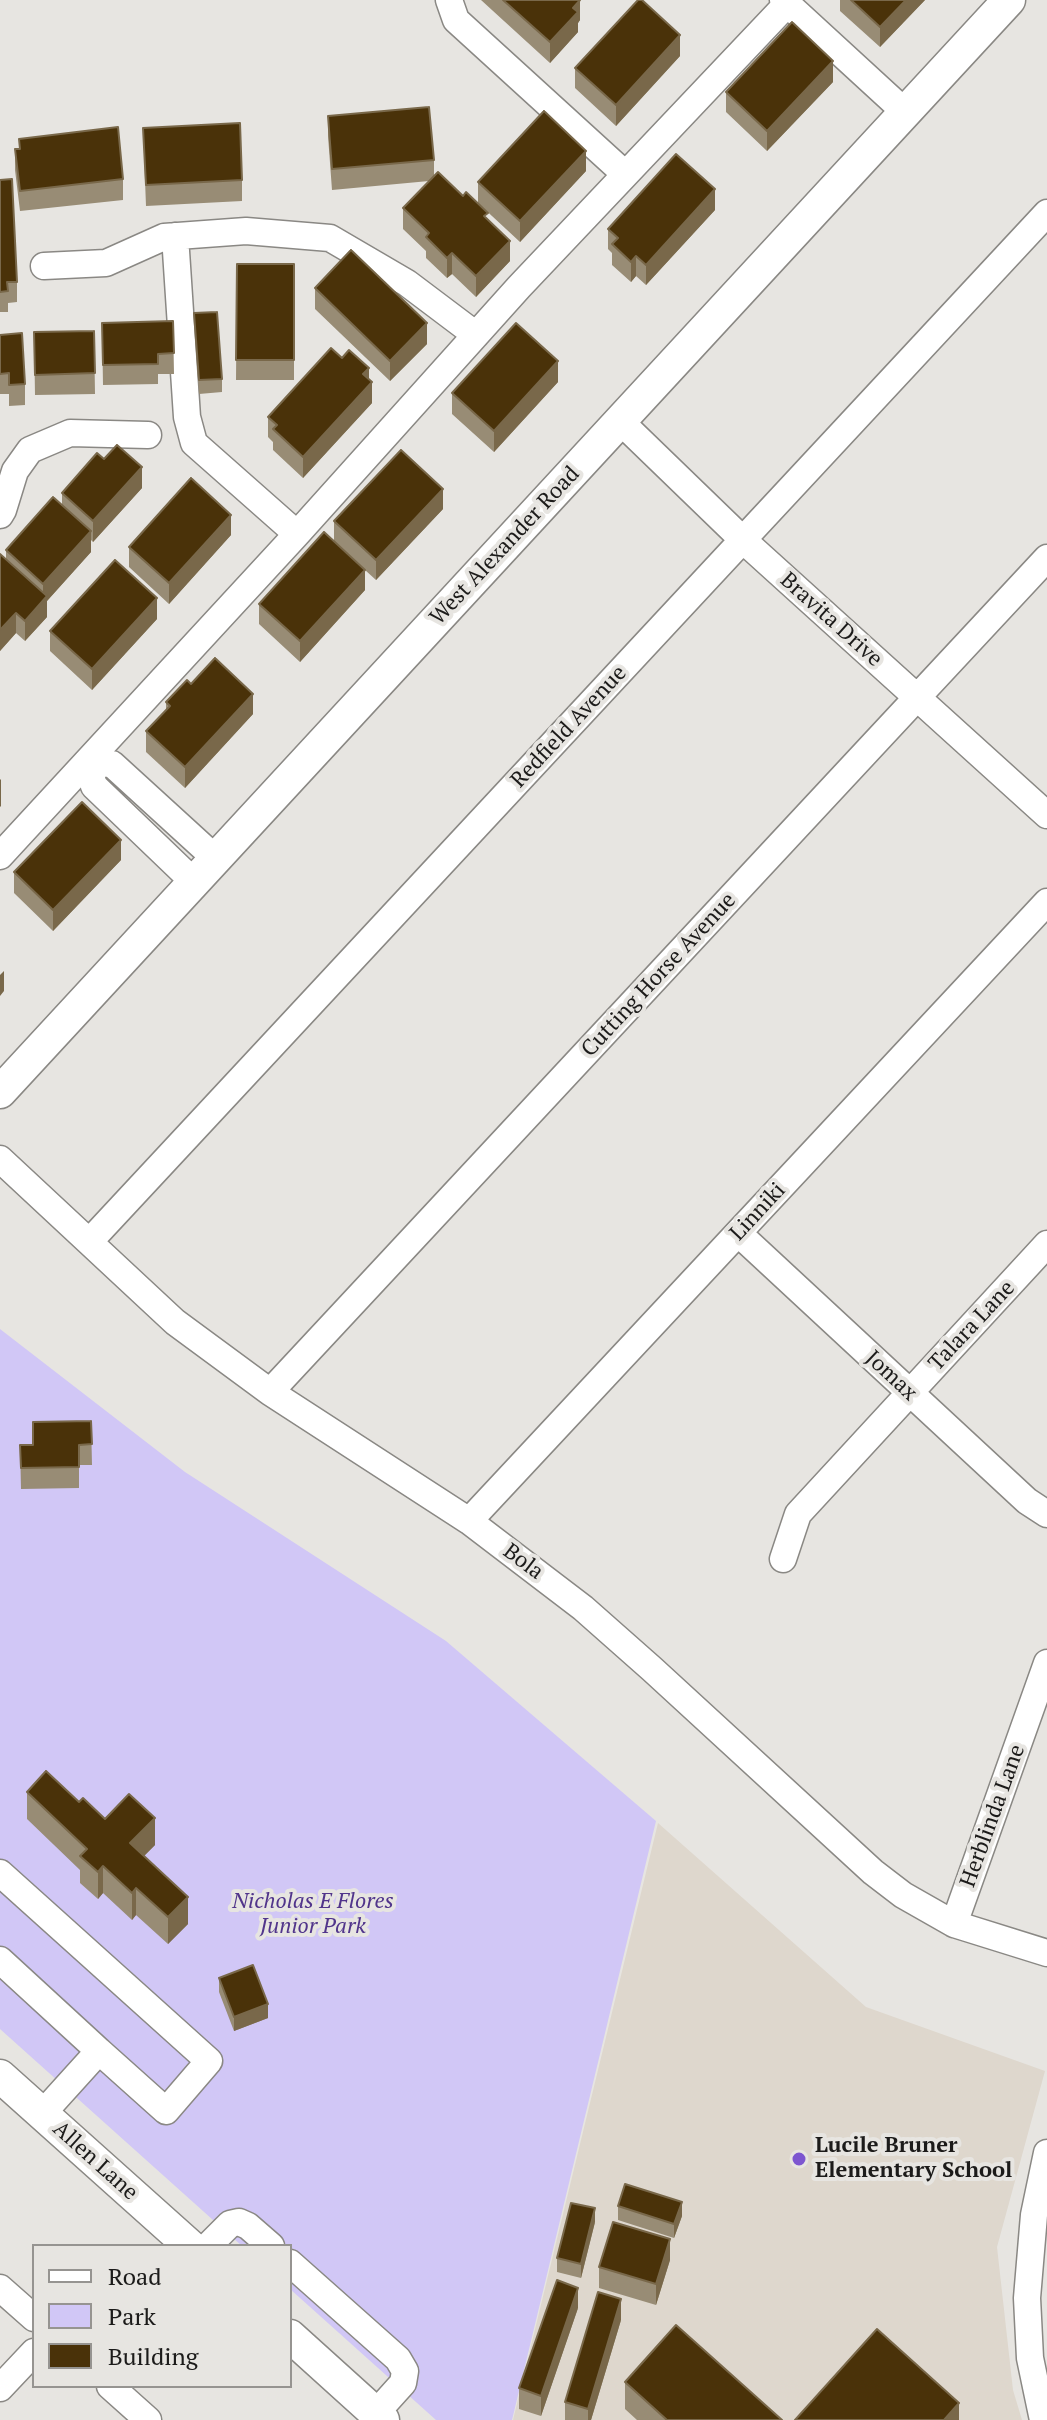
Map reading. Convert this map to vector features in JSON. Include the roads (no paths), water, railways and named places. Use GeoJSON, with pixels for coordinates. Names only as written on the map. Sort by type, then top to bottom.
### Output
{"type":"FeatureCollection","features":[{"type":"Feature","properties":{"kind":"main road","name":"West Alexander Road"},"geometry":{"type":"LineString","coordinates":[[0,1092],[1009,0]]}},
{"type":"Feature","properties":{"kind":"main road","name":"Allen Lane"},"geometry":{"type":"LineString","coordinates":[[0,2076],[188,2244]]}},
{"type":"Feature","properties":{"kind":"main road"},"geometry":{"type":"LineString","coordinates":[[292,2338],[379,2417]]}},
{"type":"Feature","properties":{"kind":"street"},"geometry":{"type":"LineString","coordinates":[[449,0],[456,20],[625,174]]}},
{"type":"Feature","properties":{"kind":"street"},"geometry":{"type":"LineString","coordinates":[[0,856],[785,2],[905,112]]}},
{"type":"Feature","properties":{"kind":"street","name":"Redfield Avenue"},"geometry":{"type":"LineString","coordinates":[[90,1241],[1047,213]]}},
{"type":"Feature","properties":{"kind":"street"},"geometry":{"type":"LineString","coordinates":[[44,266],[106,263],[164,237],[246,231],[330,238],[407,283],[476,335]]}},
{"type":"Feature","properties":{"kind":"street"},"geometry":{"type":"LineString","coordinates":[[175,236],[187,417],[194,443],[297,534]]}},
{"type":"Feature","properties":{"kind":"street","name":"Bravita Drive"},"geometry":{"type":"LineString","coordinates":[[620,421],[743,540],[1047,815]]}},
{"type":"Feature","properties":{"kind":"street"},"geometry":{"type":"LineString","coordinates":[[0,515],[15,471],[30,450],[70,433],[148,435]]}},
{"type":"Feature","properties":{"kind":"street","name":"Cutting Horse Avenue"},"geometry":{"type":"LineString","coordinates":[[270,1392],[1047,558]]}},
{"type":"Feature","properties":{"kind":"street"},"geometry":{"type":"LineString","coordinates":[[87,762],[112,764],[215,858]]}},
{"type":"Feature","properties":{"kind":"street"},"geometry":{"type":"LineString","coordinates":[[87,762],[94,786],[194,882]]}},
{"type":"Feature","properties":{"kind":"street"},"geometry":{"type":"LineString","coordinates":[[135,825],[156,803]]}},
{"type":"Feature","properties":{"kind":"street","name":"Linniki"},"geometry":{"type":"LineString","coordinates":[[469,1521],[1047,902]]}},
{"type":"Feature","properties":{"kind":"street","name":"Bola"},"geometry":{"type":"LineString","coordinates":[[0,1159],[175,1322],[270,1392],[469,1521],[583,1608],[873,1872],[903,1895],[954,1924],[1047,1953]]}},
{"type":"Feature","properties":{"kind":"street","name":"Jomax"},"geometry":{"type":"LineString","coordinates":[[738,1233],[1027,1501],[1047,1514]]}},
{"type":"Feature","properties":{"kind":"street","name":"Talara Lane"},"geometry":{"type":"LineString","coordinates":[[783,1559],[798,1514],[1047,1244]]}},
{"type":"Feature","properties":{"kind":"street","name":"Herblinda Lane"},"geometry":{"type":"LineString","coordinates":[[954,1924],[1047,1663]]}},
{"type":"Feature","properties":{"kind":"street"},"geometry":{"type":"LineString","coordinates":[[0,1873],[209,2061],[166,2111],[0,1960]]}},
{"type":"Feature","properties":{"kind":"street"},"geometry":{"type":"LineString","coordinates":[[42,2114],[99,2051]]}},
{"type":"Feature","properties":{"kind":"street"},"geometry":{"type":"LineString","coordinates":[[1043,2420],[1030,2358],[1027,2298],[1034,2215],[1047,2153]]}},
{"type":"Feature","properties":{"kind":"street"},"geometry":{"type":"LineString","coordinates":[[210,2244],[230,2224],[239,2222],[269,2244]]}},
{"type":"Feature","properties":{"kind":"street"},"geometry":{"type":"LineString","coordinates":[[292,2265],[398,2359],[405,2371],[403,2383],[379,2417]]}},
{"type":"Feature","properties":{"kind":"street"},"geometry":{"type":"LineString","coordinates":[[0,2288],[32,2316]]}},
{"type":"Feature","properties":{"kind":"street"},"geometry":{"type":"LineString","coordinates":[[0,2388],[32,2354]]}},
{"type":"Feature","properties":{"kind":"street"},"geometry":{"type":"LineString","coordinates":[[112,2388],[148,2420]]}},
{"type":"Feature","properties":{"kind":"place","name":"Lucile Bruner Elementary School"},"geometry":{"type":"Point","coordinates":[799,2159]}},
{"type":"Feature","properties":{"kind":"park label","name":"Nicholas E Flores Junior Park"},"geometry":{"type":"Point","coordinates":[313,1914]}}]}
